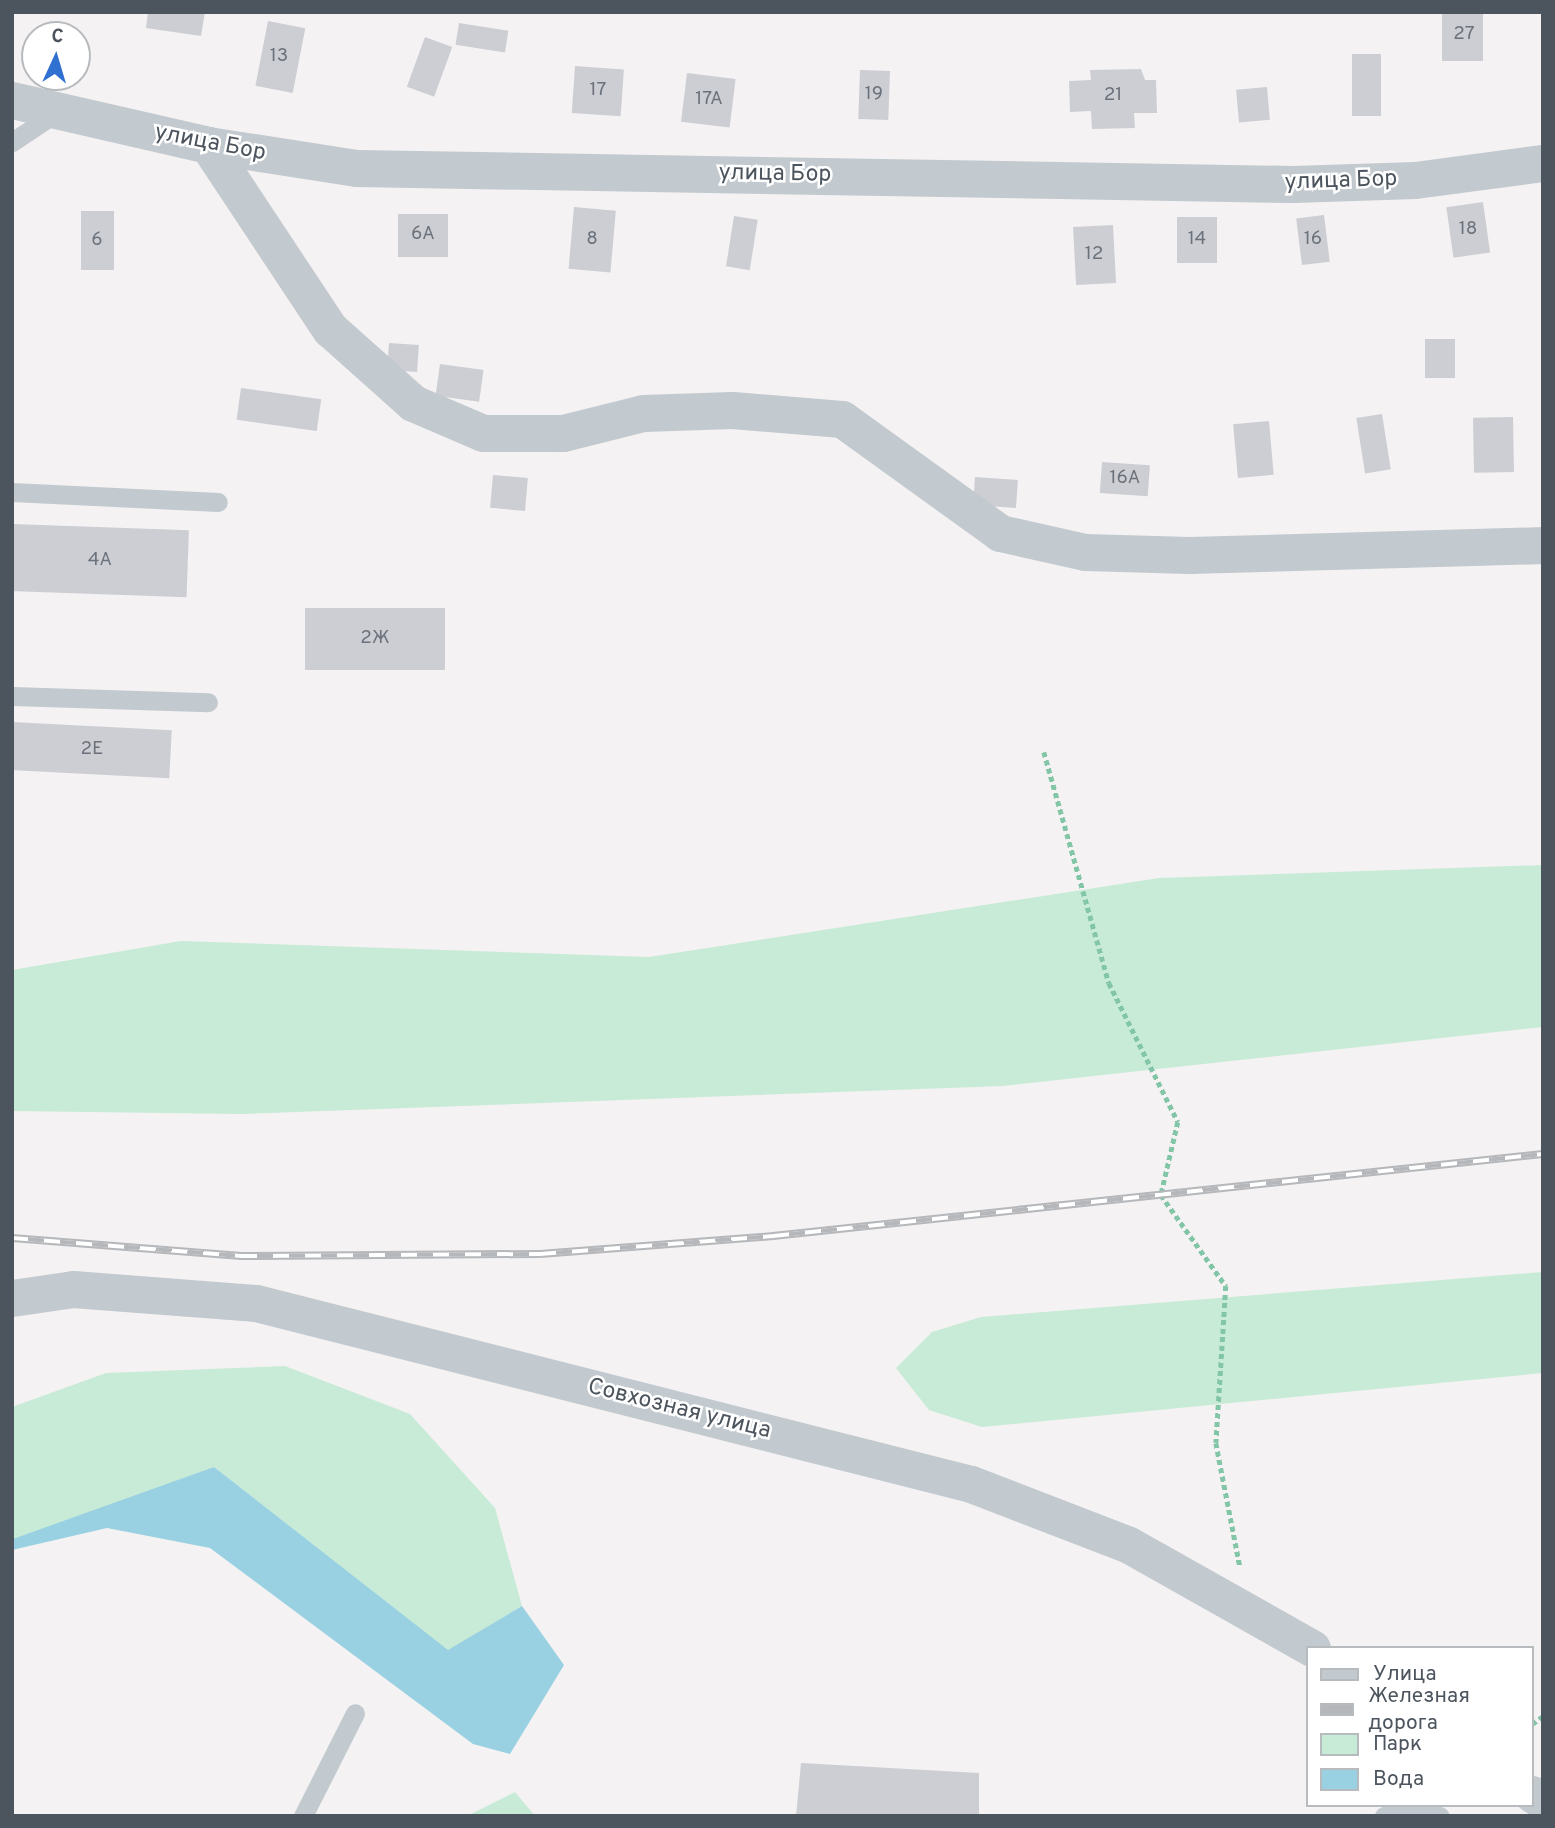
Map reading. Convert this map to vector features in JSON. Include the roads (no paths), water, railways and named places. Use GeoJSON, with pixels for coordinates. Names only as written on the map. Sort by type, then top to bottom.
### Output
{"type":"FeatureCollection","features":[{"type":"Feature","properties":{"kind":"street","name":"улица Бор"},"geometry":{"type":"LineString","coordinates":[[12,100],[208,145],[355,168],[1085,184],[1415,180],[1543,163]]}},
{"type":"Feature","properties":{"kind":"street"},"geometry":{"type":"LineString","coordinates":[[208,145],[330,329],[414,402],[483,433],[563,433],[643,412],[732,410],[842,419],[1000,533],[1085,552],[1189,555],[1543,545]]}},
{"type":"Feature","properties":{"kind":"street","name":"Совхозная улица"},"geometry":{"type":"LineString","coordinates":[[12,1298],[73,1289],[256,1303],[971,1484],[1129,1545],[1248,1608],[1309,1646]]}},
{"type":"Feature","properties":{"kind":"lane"},"geometry":{"type":"LineString","coordinates":[[12,142],[57,112]]}},
{"type":"Feature","properties":{"kind":"lane"},"geometry":{"type":"LineString","coordinates":[[12,492],[218,502]]}},
{"type":"Feature","properties":{"kind":"lane"},"geometry":{"type":"LineString","coordinates":[[12,696],[208,702]]}},
{"type":"Feature","properties":{"kind":"lane"},"geometry":{"type":"LineString","coordinates":[[303,1816],[355,1713]]}},
{"type":"Feature","properties":{"kind":"lane"},"geometry":{"type":"LineString","coordinates":[[1384,1816],[1410,1807],[1440,1816]]}},
{"type":"Feature","properties":{"kind":"water"},"geometry":{"type":"Polygon","coordinates":[[[214,1467],[448,1650],[522,1606],[564,1665],[510,1754],[473,1744],[210,1548],[107,1528],[12,1550],[13,1539],[214,1467]]]}},
{"type":"Feature","properties":{"kind":"railway"},"geometry":{"type":"LineString","coordinates":[[12,1238],[241,1256],[540,1254],[773,1236],[1543,1154]]}}]}
